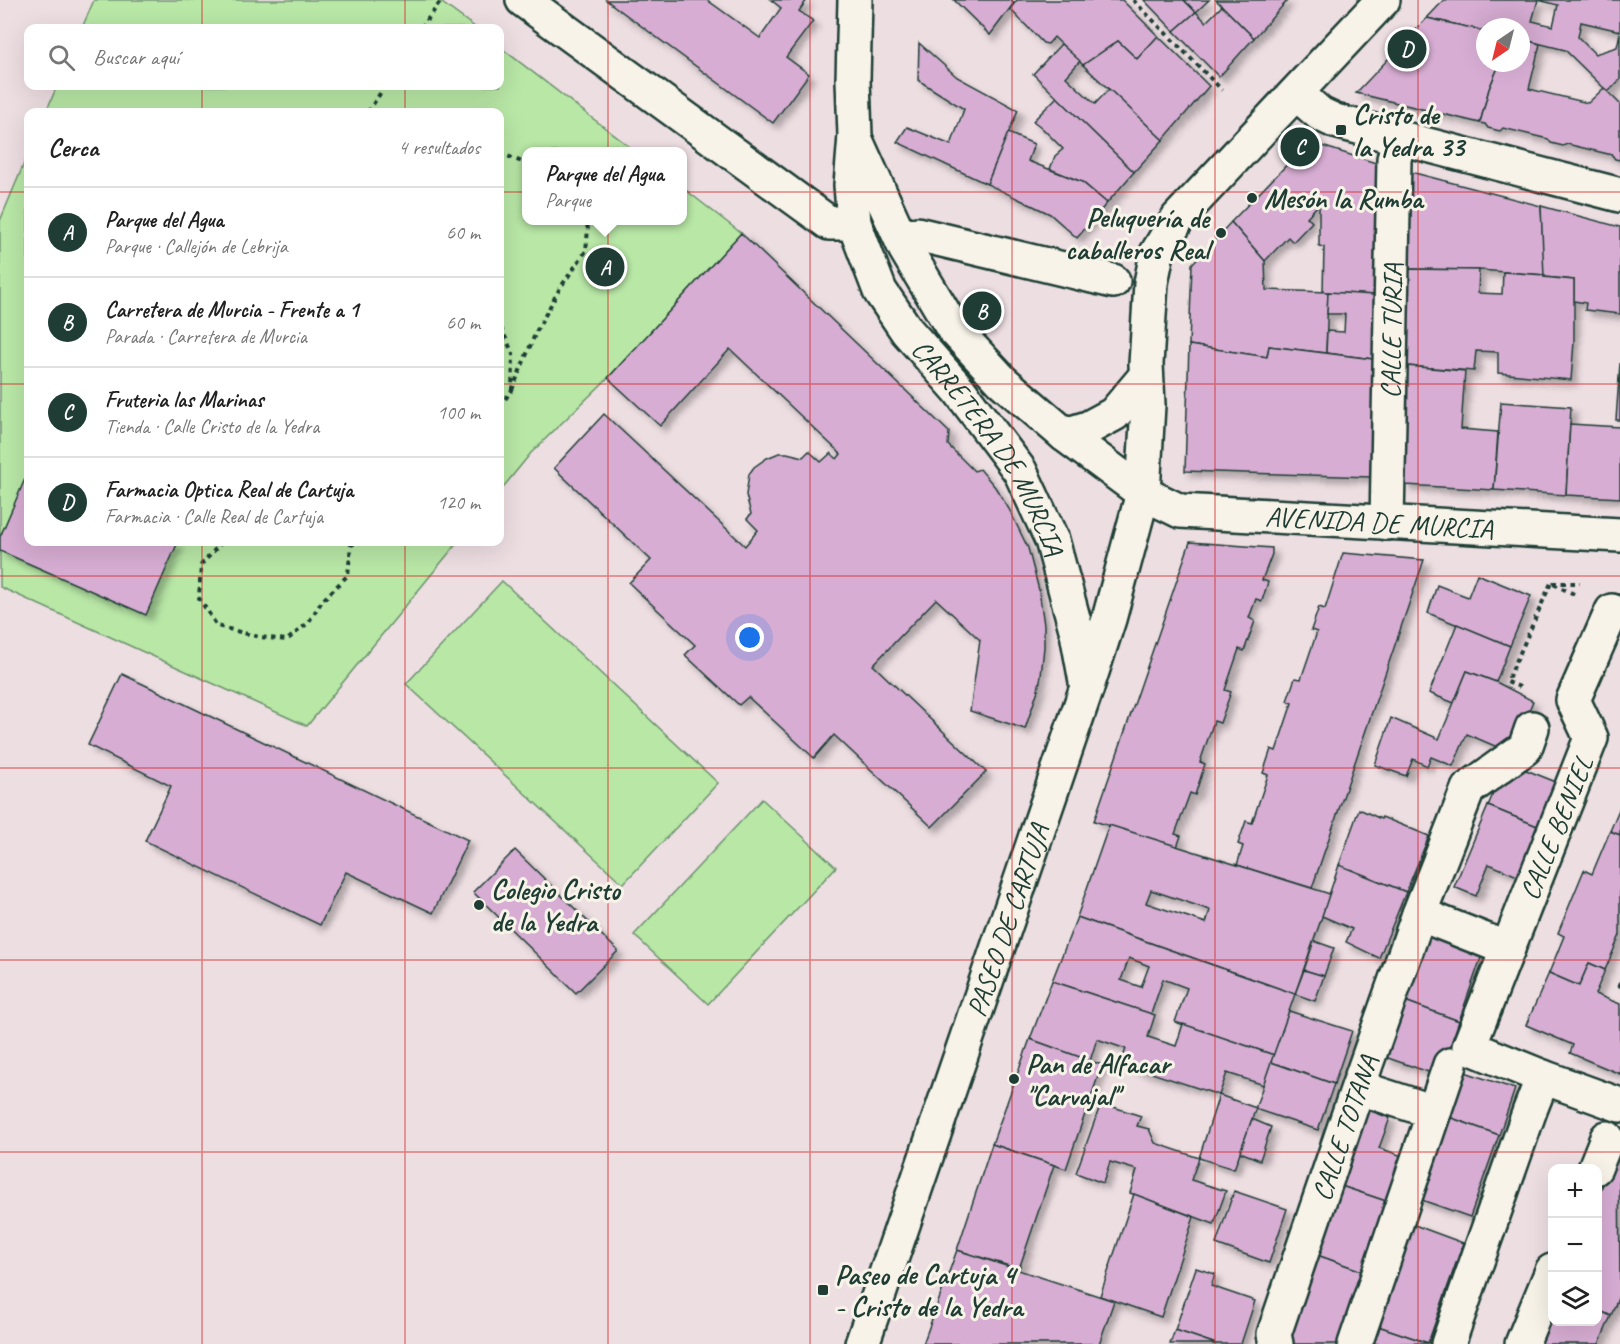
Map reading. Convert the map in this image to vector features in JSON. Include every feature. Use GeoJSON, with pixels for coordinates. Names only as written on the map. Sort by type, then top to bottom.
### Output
{"type":"FeatureCollection","features":[{"type":"Feature","properties":{"kind":"street"},"geometry":{"type":"LineString","coordinates":[[523,0],[829,223],[854,223]]}},
{"type":"Feature","properties":{"kind":"street","name":"CARRETERA DE MURCIA"},"geometry":{"type":"LineString","coordinates":[[855,0],[853,80],[855,136],[851,184],[854,223],[880,291],[907,331],[959,390],[1020,471],[1052,540],[1077,633],[1087,687]]}},
{"type":"Feature","properties":{"kind":"street","name":"PASEO DE CARTUJA"},"geometry":{"type":"LineString","coordinates":[[862,1344],[1109,619],[1143,493],[1151,283],[1157,253],[1178,218],[1383,0]]}},
{"type":"Feature","properties":{"kind":"street"},"geometry":{"type":"LineString","coordinates":[[1296,93],[1320,114],[1335,121],[1620,195]]}},
{"type":"Feature","properties":{"kind":"street","name":"CARRETERA DE MURCIA"},"geometry":{"type":"LineString","coordinates":[[855,136],[905,248],[952,327],[1002,381],[1065,435],[1143,493]]}},
{"type":"Feature","properties":{"kind":"street","name":"CALLE TURIA"},"geometry":{"type":"LineString","coordinates":[[1387,523],[1394,159],[1399,139]]}},
{"type":"Feature","properties":{"kind":"street","name":"CARRETERA DE MURCIA"},"geometry":{"type":"LineString","coordinates":[[854,223],[870,240],[921,310],[952,327]]}},
{"type":"Feature","properties":{"kind":"street"},"geometry":{"type":"LineString","coordinates":[[917,234],[1113,281]]}},
{"type":"Feature","properties":{"kind":"street"},"geometry":{"type":"LineString","coordinates":[[1065,435],[1088,428],[1114,414],[1146,376]]}},
{"type":"Feature","properties":{"kind":"street","name":"AVENIDA DE MURCIA"},"geometry":{"type":"LineString","coordinates":[[1143,493],[1180,511],[1620,535]]}},
{"type":"Feature","properties":{"kind":"street","name":"CALLE BENIEL"},"geometry":{"type":"LineString","coordinates":[[1355,1344],[1434,1112],[1508,949],[1591,738],[1573,700],[1612,611]]}},
{"type":"Feature","properties":{"kind":"street","name":"CALLE TOTANA"},"geometry":{"type":"LineString","coordinates":[[1276,1344],[1274,1334],[1277,1323],[1358,1087],[1419,914],[1468,789],[1525,748],[1533,728]]}},
{"type":"Feature","properties":{"kind":"street"},"geometry":{"type":"LineString","coordinates":[[1419,914],[1508,949]]}},
{"type":"Feature","properties":{"kind":"street"},"geometry":{"type":"LineString","coordinates":[[1460,1056],[1543,1077],[1620,1105]]}},
{"type":"Feature","properties":{"kind":"street"},"geometry":{"type":"LineString","coordinates":[[1448,1344],[1543,1077]]}},
{"type":"Feature","properties":{"kind":"street"},"geometry":{"type":"LineString","coordinates":[[1369,1091],[1434,1112]]}},
{"type":"Feature","properties":{"kind":"street"},"geometry":{"type":"LineString","coordinates":[[1597,1164],[1607,1138]]}},
{"type":"Feature","properties":{"kind":"street"},"geometry":{"type":"LineString","coordinates":[[1522,1344],[1551,1272]]}},
{"type":"Feature","properties":{"kind":"path"},"geometry":{"type":"LineString","coordinates":[[424,24],[442,0]]}},
{"type":"Feature","properties":{"kind":"path"},"geometry":{"type":"LineString","coordinates":[[1133,0],[1222,90]]}},
{"type":"Feature","properties":{"kind":"path"},"geometry":{"type":"LineString","coordinates":[[371,108],[382,90]]}},
{"type":"Feature","properties":{"kind":"path"},"geometry":{"type":"LineString","coordinates":[[504,155],[522,162]]}},
{"type":"Feature","properties":{"kind":"path"},"geometry":{"type":"LineString","coordinates":[[504,401],[512,390],[536,333],[560,288],[586,251],[587,225]]}},
{"type":"Feature","properties":{"kind":"path"},"geometry":{"type":"LineString","coordinates":[[504,334],[513,354],[512,390]]}},
{"type":"Feature","properties":{"kind":"path"},"geometry":{"type":"LineString","coordinates":[[218,546],[201,565],[199,598],[217,626],[259,637],[286,640],[308,624],[322,602],[348,574],[353,546]]}},
{"type":"Feature","properties":{"kind":"path"},"geometry":{"type":"LineString","coordinates":[[1533,728],[1526,725],[1538,695],[1507,682],[1551,583]]}},
{"type":"Feature","properties":{"kind":"path"},"geometry":{"type":"LineString","coordinates":[[1620,983],[1618,988],[1620,989]]}},
{"type":"Feature","properties":{"kind":"green space"},"geometry":{"type":"Polygon","coordinates":[[[94,0],[438,0],[471,24],[84,24],[94,0]]]}},
{"type":"Feature","properties":{"kind":"green space"},"geometry":{"type":"Polygon","coordinates":[[[504,50],[630,147],[522,147],[522,225],[687,225],[687,191],[741,233],[608,378],[531,453],[504,486],[504,108],[48,108],[55,90],[504,90],[504,50]]]}},
{"type":"Feature","properties":{"kind":"green space"},"geometry":{"type":"Polygon","coordinates":[[[24,164],[24,546],[455,546],[307,726],[0,587],[0,221],[24,164]]]}},
{"type":"Feature","properties":{"kind":"green space"},"geometry":{"type":"Polygon","coordinates":[[[502,581],[718,783],[623,884],[406,684],[502,581]]]}},
{"type":"Feature","properties":{"kind":"green space"},"geometry":{"type":"Polygon","coordinates":[[[762,799],[836,867],[708,1004],[634,935],[762,799]]]}},
{"type":"Feature","properties":{"kind":"building"},"geometry":{"type":"Polygon","coordinates":[[[606,0],[707,0],[760,38],[781,8],[771,0],[807,0],[799,11],[813,21],[786,57],[809,74],[773,123],[606,0]]]}},
{"type":"Feature","properties":{"kind":"building"},"geometry":{"type":"Polygon","coordinates":[[[954,0],[1011,0],[1014,3],[990,35],[954,0]]]}},
{"type":"Feature","properties":{"kind":"building"},"geometry":{"type":"Polygon","coordinates":[[[1017,0],[1122,0],[1158,36],[1137,59],[1118,41],[1083,65],[1054,37],[1048,44],[1043,43],[1010,9],[1017,0]]]}},
{"type":"Feature","properties":{"kind":"building"},"geometry":{"type":"Polygon","coordinates":[[[1144,0],[1184,0],[1196,12],[1174,31],[1144,0]]]}},
{"type":"Feature","properties":{"kind":"building"},"geometry":{"type":"Polygon","coordinates":[[[1184,0],[1209,0],[1196,12],[1184,0]]]}},
{"type":"Feature","properties":{"kind":"building"},"geometry":{"type":"Polygon","coordinates":[[[1216,0],[1287,0],[1287,1],[1254,38],[1216,0]]]}},
{"type":"Feature","properties":{"kind":"building"},"geometry":{"type":"Polygon","coordinates":[[[1444,0],[1538,0],[1620,0],[1620,31],[1581,22],[1578,37],[1595,54],[1617,47],[1620,33],[1620,80],[1608,92],[1565,50],[1530,41],[1530,18],[1476,18],[1476,29],[1427,18],[1444,0]],[[1538,0],[1532,21],[1553,26],[1558,5],[1538,0]]]}},
{"type":"Feature","properties":{"kind":"building"},"geometry":{"type":"Polygon","coordinates":[[[1222,6],[1254,38],[1219,77],[1174,31],[1196,12],[1206,22],[1222,6]]]}},
{"type":"Feature","properties":{"kind":"building"},"geometry":{"type":"Polygon","coordinates":[[[1427,18],[1476,29],[1476,72],[1496,72],[1480,123],[1356,93],[1427,18]]]}},
{"type":"Feature","properties":{"kind":"building"},"geometry":{"type":"Polygon","coordinates":[[[1158,36],[1209,86],[1163,140],[1083,65],[1118,41],[1137,59],[1158,36]]]}},
{"type":"Feature","properties":{"kind":"building"},"geometry":{"type":"Polygon","coordinates":[[[1530,41],[1540,44],[1529,89],[1588,103],[1604,88],[1620,104],[1620,160],[1615,159],[1612,155],[1567,144],[1563,146],[1551,143],[1548,139],[1503,128],[1500,131],[1488,128],[1485,124],[1480,123],[1496,72],[1530,72],[1530,41]]]}},
{"type":"Feature","properties":{"kind":"building"},"geometry":{"type":"Polygon","coordinates":[[[919,43],[957,77],[1018,110],[987,184],[897,142],[907,127],[951,145],[964,109],[918,80],[919,43]]]}},
{"type":"Feature","properties":{"kind":"building"},"geometry":{"type":"Polygon","coordinates":[[[1061,44],[1080,61],[1066,77],[1095,104],[1109,89],[1163,140],[1134,172],[1033,74],[1061,44]]]}},
{"type":"Feature","properties":{"kind":"building"},"geometry":{"type":"Polygon","coordinates":[[[1057,97],[1134,172],[1107,203],[1082,182],[1050,169],[1055,156],[1063,149],[1033,121],[1057,97]]]}},
{"type":"Feature","properties":{"kind":"building"},"geometry":{"type":"Polygon","coordinates":[[[1008,133],[1034,144],[1028,161],[1082,182],[1107,203],[1077,238],[1050,214],[987,184],[1008,133]]]}},
{"type":"Feature","properties":{"kind":"building"},"geometry":{"type":"Polygon","coordinates":[[[1309,142],[1376,163],[1374,295],[1323,292],[1324,247],[1319,246],[1319,204],[1307,217],[1312,222],[1293,242],[1288,237],[1265,261],[1231,222],[1309,142]]]}},
{"type":"Feature","properties":{"kind":"building"},"geometry":{"type":"Polygon","coordinates":[[[1407,171],[1541,206],[1545,275],[1479,270],[1407,269],[1407,171]]]}},
{"type":"Feature","properties":{"kind":"building"},"geometry":{"type":"Polygon","coordinates":[[[1541,206],[1620,227],[1620,314],[1585,310],[1586,303],[1574,301],[1574,280],[1544,277],[1541,206]]]}},
{"type":"Feature","properties":{"kind":"building"},"geometry":{"type":"Polygon","coordinates":[[[1231,222],[1265,261],[1266,290],[1328,292],[1326,353],[1269,346],[1267,357],[1189,345],[1192,264],[1231,222]]]}},
{"type":"Feature","properties":{"kind":"building"},"geometry":{"type":"Polygon","coordinates":[[[741,233],[949,432],[948,445],[974,471],[980,469],[995,487],[1009,509],[1028,548],[1039,590],[1044,625],[1044,647],[1038,690],[1025,729],[970,711],[980,640],[936,599],[873,665],[986,772],[932,827],[834,735],[814,758],[748,697],[739,705],[685,655],[695,645],[629,583],[651,560],[554,468],[604,414],[745,546],[758,530],[747,519],[751,514],[746,495],[749,474],[754,467],[779,453],[803,457],[809,451],[821,462],[831,453],[837,459],[841,454],[730,349],[660,426],[608,378],[741,233]]]}},
{"type":"Feature","properties":{"kind":"building"},"geometry":{"type":"Polygon","coordinates":[[[1407,269],[1479,270],[1478,293],[1502,294],[1503,272],[1574,280],[1574,342],[1571,380],[1498,373],[1498,352],[1476,351],[1474,371],[1406,366],[1407,269]]]}},
{"type":"Feature","properties":{"kind":"building"},"geometry":{"type":"Polygon","coordinates":[[[1328,292],[1374,295],[1373,359],[1326,353],[1327,331],[1344,332],[1345,314],[1327,314],[1328,292]]]}},
{"type":"Feature","properties":{"kind":"building"},"geometry":{"type":"Polygon","coordinates":[[[1189,345],[1267,357],[1269,346],[1373,359],[1371,477],[1185,471],[1189,345]]]}},
{"type":"Feature","properties":{"kind":"building"},"geometry":{"type":"Polygon","coordinates":[[[1620,363],[1620,420],[1616,420],[1620,363]]]}},
{"type":"Feature","properties":{"kind":"building"},"geometry":{"type":"Polygon","coordinates":[[[1406,366],[1465,371],[1461,429],[1498,432],[1494,490],[1405,485],[1406,366]]]}},
{"type":"Feature","properties":{"kind":"building"},"geometry":{"type":"Polygon","coordinates":[[[1501,402],[1571,407],[1566,495],[1494,490],[1501,402]]]}},
{"type":"Feature","properties":{"kind":"building"},"geometry":{"type":"Polygon","coordinates":[[[1570,424],[1620,427],[1620,498],[1566,495],[1570,424]]]}},
{"type":"Feature","properties":{"kind":"building"},"geometry":{"type":"Polygon","coordinates":[[[24,481],[24,546],[176,546],[146,615],[0,551],[0,537],[24,481]]]}},
{"type":"Feature","properties":{"kind":"building"},"geometry":{"type":"Polygon","coordinates":[[[1190,542],[1272,548],[1272,554],[1262,580],[1268,582],[1262,601],[1256,599],[1249,618],[1255,621],[1244,651],[1239,649],[1225,690],[1231,692],[1220,723],[1214,721],[1200,762],[1205,764],[1195,795],[1190,793],[1175,834],[1181,836],[1177,847],[1094,821],[1190,542]]]}},
{"type":"Feature","properties":{"kind":"building"},"geometry":{"type":"Polygon","coordinates":[[[1343,553],[1424,560],[1312,888],[1237,865],[1243,846],[1238,844],[1246,821],[1252,823],[1268,775],[1263,773],[1271,749],[1276,751],[1292,703],[1287,701],[1295,678],[1301,679],[1317,632],[1311,630],[1319,607],[1325,609],[1343,553]]]}},
{"type":"Feature","properties":{"kind":"building"},"geometry":{"type":"Polygon","coordinates":[[[1477,574],[1531,596],[1510,646],[1428,613],[1437,585],[1468,597],[1477,574]]]}},
{"type":"Feature","properties":{"kind":"building"},"geometry":{"type":"Polygon","coordinates":[[[1457,624],[1510,646],[1496,682],[1467,671],[1454,703],[1429,693],[1457,624]]]}},
{"type":"Feature","properties":{"kind":"building"},"geometry":{"type":"Polygon","coordinates":[[[1467,671],[1496,682],[1533,701],[1511,753],[1467,734],[1453,766],[1431,757],[1427,766],[1413,759],[1406,776],[1375,765],[1391,718],[1439,739],[1467,671]]]}},
{"type":"Feature","properties":{"kind":"building"},"geometry":{"type":"Polygon","coordinates":[[[122,674],[468,840],[433,913],[346,872],[320,925],[145,841],[171,786],[88,745],[122,674]]]}},
{"type":"Feature","properties":{"kind":"building"},"geometry":{"type":"Polygon","coordinates":[[[1506,762],[1561,784],[1542,828],[1488,806],[1506,762]]]}},
{"type":"Feature","properties":{"kind":"building"},"geometry":{"type":"Polygon","coordinates":[[[1488,806],[1542,828],[1522,878],[1489,864],[1476,896],[1454,887],[1488,806]]]}},
{"type":"Feature","properties":{"kind":"building"},"geometry":{"type":"Polygon","coordinates":[[[1620,807],[1620,835],[1610,831],[1620,807]]]}},
{"type":"Feature","properties":{"kind":"building"},"geometry":{"type":"Polygon","coordinates":[[[1359,809],[1429,836],[1406,892],[1339,865],[1359,809]]]}},
{"type":"Feature","properties":{"kind":"building"},"geometry":{"type":"Polygon","coordinates":[[[1109,825],[1330,894],[1295,994],[1077,917],[1109,825]],[[1151,890],[1146,903],[1206,923],[1210,910],[1151,890]]]}},
{"type":"Feature","properties":{"kind":"building"},"geometry":{"type":"Polygon","coordinates":[[[1610,831],[1620,835],[1620,935],[1605,970],[1589,963],[1579,986],[1549,973],[1564,936],[1558,933],[1584,870],[1592,874],[1610,831]]]}},
{"type":"Feature","properties":{"kind":"building"},"geometry":{"type":"Polygon","coordinates":[[[515,850],[618,951],[576,993],[473,892],[515,850]]]}},
{"type":"Feature","properties":{"kind":"building"},"geometry":{"type":"Polygon","coordinates":[[[1339,865],[1406,892],[1379,958],[1346,942],[1352,929],[1322,916],[1339,865]]]}},
{"type":"Feature","properties":{"kind":"building"},"geometry":{"type":"Polygon","coordinates":[[[1077,917],[1295,994],[1274,1055],[1175,1022],[1187,988],[1163,979],[1151,1014],[1052,981],[1077,917]],[[1129,958],[1121,980],[1141,987],[1149,966],[1129,958]]]}},
{"type":"Feature","properties":{"kind":"building"},"geometry":{"type":"Polygon","coordinates":[[[1429,934],[1483,952],[1459,1021],[1405,1001],[1429,934]]]}},
{"type":"Feature","properties":{"kind":"building"},"geometry":{"type":"Polygon","coordinates":[[[1314,941],[1334,948],[1324,976],[1304,970],[1314,941]]]}},
{"type":"Feature","properties":{"kind":"building"},"geometry":{"type":"Polygon","coordinates":[[[1589,963],[1605,970],[1595,994],[1620,1004],[1620,1074],[1570,1053],[1573,1045],[1526,1025],[1549,973],[1579,986],[1589,963]]]}},
{"type":"Feature","properties":{"kind":"building"},"geometry":{"type":"Polygon","coordinates":[[[1304,970],[1324,976],[1315,1001],[1295,994],[1304,970]]]}},
{"type":"Feature","properties":{"kind":"building"},"geometry":{"type":"Polygon","coordinates":[[[1052,981],[1155,1015],[1148,1037],[1176,1046],[1183,1024],[1274,1055],[1264,1085],[1227,1073],[1219,1095],[1127,1065],[1123,1057],[1126,1049],[1097,1039],[1090,1061],[1030,1039],[1052,981]]]}},
{"type":"Feature","properties":{"kind":"building"},"geometry":{"type":"Polygon","coordinates":[[[1405,1001],[1459,1021],[1440,1076],[1385,1057],[1405,1001]]]}},
{"type":"Feature","properties":{"kind":"building"},"geometry":{"type":"Polygon","coordinates":[[[1289,1011],[1352,1031],[1334,1084],[1271,1062],[1289,1011]]]}},
{"type":"Feature","properties":{"kind":"building"},"geometry":{"type":"Polygon","coordinates":[[[1030,1039],[1102,1065],[1066,1169],[992,1144],[1030,1039]]]}},
{"type":"Feature","properties":{"kind":"building"},"geometry":{"type":"Polygon","coordinates":[[[1271,1062],[1334,1084],[1318,1130],[1255,1109],[1271,1062]]]}},
{"type":"Feature","properties":{"kind":"building"},"geometry":{"type":"Polygon","coordinates":[[[1462,1071],[1515,1089],[1499,1135],[1446,1116],[1462,1071]]]}},
{"type":"Feature","properties":{"kind":"building"},"geometry":{"type":"Polygon","coordinates":[[[1219,1095],[1256,1108],[1234,1169],[1199,1158],[1219,1095]]]}},
{"type":"Feature","properties":{"kind":"building"},"geometry":{"type":"Polygon","coordinates":[[[1101,1103],[1141,1116],[1137,1126],[1149,1129],[1155,1143],[1199,1158],[1191,1180],[1226,1191],[1214,1224],[1130,1193],[1137,1170],[1110,1162],[1103,1183],[1076,1173],[1101,1103]]]}},
{"type":"Feature","properties":{"kind":"building"},"geometry":{"type":"Polygon","coordinates":[[[1368,1110],[1390,1118],[1379,1148],[1414,1160],[1398,1205],[1341,1186],[1368,1110]]]}},
{"type":"Feature","properties":{"kind":"building"},"geometry":{"type":"Polygon","coordinates":[[[1446,1116],[1499,1135],[1470,1217],[1416,1198],[1446,1116]]]}},
{"type":"Feature","properties":{"kind":"building"},"geometry":{"type":"Polygon","coordinates":[[[1252,1119],[1271,1127],[1260,1160],[1240,1152],[1252,1119]]]}},
{"type":"Feature","properties":{"kind":"building"},"geometry":{"type":"Polygon","coordinates":[[[992,1144],[1054,1165],[1019,1269],[957,1250],[992,1144]]]}},
{"type":"Feature","properties":{"kind":"building"},"geometry":{"type":"Polygon","coordinates":[[[1619,1145],[1620,1293],[1611,1316],[1602,1312],[1602,1187],[1619,1145]]]}},
{"type":"Feature","properties":{"kind":"building"},"geometry":{"type":"Polygon","coordinates":[[[1341,1186],[1398,1205],[1373,1275],[1317,1255],[1341,1186]]]}},
{"type":"Feature","properties":{"kind":"building"},"geometry":{"type":"Polygon","coordinates":[[[1234,1191],[1287,1209],[1269,1263],[1216,1244],[1234,1191]]]}},
{"type":"Feature","properties":{"kind":"building"},"geometry":{"type":"Polygon","coordinates":[[[1134,1194],[1194,1217],[1161,1317],[1100,1296],[1134,1194]]]}},
{"type":"Feature","properties":{"kind":"building"},"geometry":{"type":"Polygon","coordinates":[[[1409,1223],[1463,1243],[1428,1343],[1372,1324],[1409,1223]]]}},
{"type":"Feature","properties":{"kind":"building"},"geometry":{"type":"Polygon","coordinates":[[[957,1250],[1114,1301],[1099,1344],[923,1344],[957,1250]]]}},
{"type":"Feature","properties":{"kind":"building"},"geometry":{"type":"Polygon","coordinates":[[[1317,1255],[1373,1275],[1348,1344],[1285,1344],[1317,1255]]]}},
{"type":"Feature","properties":{"kind":"building"},"geometry":{"type":"Polygon","coordinates":[[[1196,1268],[1215,1274],[1211,1286],[1255,1301],[1241,1344],[1216,1344],[1175,1330],[1196,1268]]]}},
{"type":"Feature","properties":{"kind":"building"},"geometry":{"type":"Polygon","coordinates":[[[1602,1312],[1611,1316],[1599,1344],[1537,1344],[1548,1316],[1548,1326],[1602,1326],[1602,1312]]]}},
{"type":"Feature","properties":{"kind":"building"},"geometry":{"type":"Polygon","coordinates":[[[1372,1324],[1428,1343],[1365,1344],[1372,1324]]]}},
{"type":"Feature","properties":{"kind":"building"},"geometry":{"type":"Polygon","coordinates":[[[1175,1330],[1187,1334],[1216,1344],[1170,1344],[1175,1330]]]}},
{"type":"Feature","properties":{"kind":"place","name":"Farmacia Optica Real de Cartuja"},"geometry":{"type":"Point","coordinates":[1407,49]}},
{"type":"Feature","properties":{"kind":"place","name":"Cristo de la Yedra 33"},"geometry":{"type":"Point","coordinates":[1341,130]}},
{"type":"Feature","properties":{"kind":"place","name":"Fruteria las Marinas"},"geometry":{"type":"Point","coordinates":[1300,147]}},
{"type":"Feature","properties":{"kind":"place","name":"Mesón la Rumba"},"geometry":{"type":"Point","coordinates":[1252,198]}},
{"type":"Feature","properties":{"kind":"place","name":"Peluquería de caballeros Real"},"geometry":{"type":"Point","coordinates":[1221,233]}},
{"type":"Feature","properties":{"kind":"place","name":"Parque del Agua"},"geometry":{"type":"Point","coordinates":[605,267]}},
{"type":"Feature","properties":{"kind":"place","name":"Carretera de Murcia - Frente a 1"},"geometry":{"type":"Point","coordinates":[982,311]}},
{"type":"Feature","properties":{"kind":"place","name":"Colegio Cristo de la Yedra"},"geometry":{"type":"Point","coordinates":[479,905]}},
{"type":"Feature","properties":{"kind":"place","name":"Pan de Alfacar \"Carvajal\""},"geometry":{"type":"Point","coordinates":[1014,1079]}},
{"type":"Feature","properties":{"kind":"place","name":"Paseo de Cartuja 4 - Cristo de la Yedra"},"geometry":{"type":"Point","coordinates":[823,1290]}}]}
